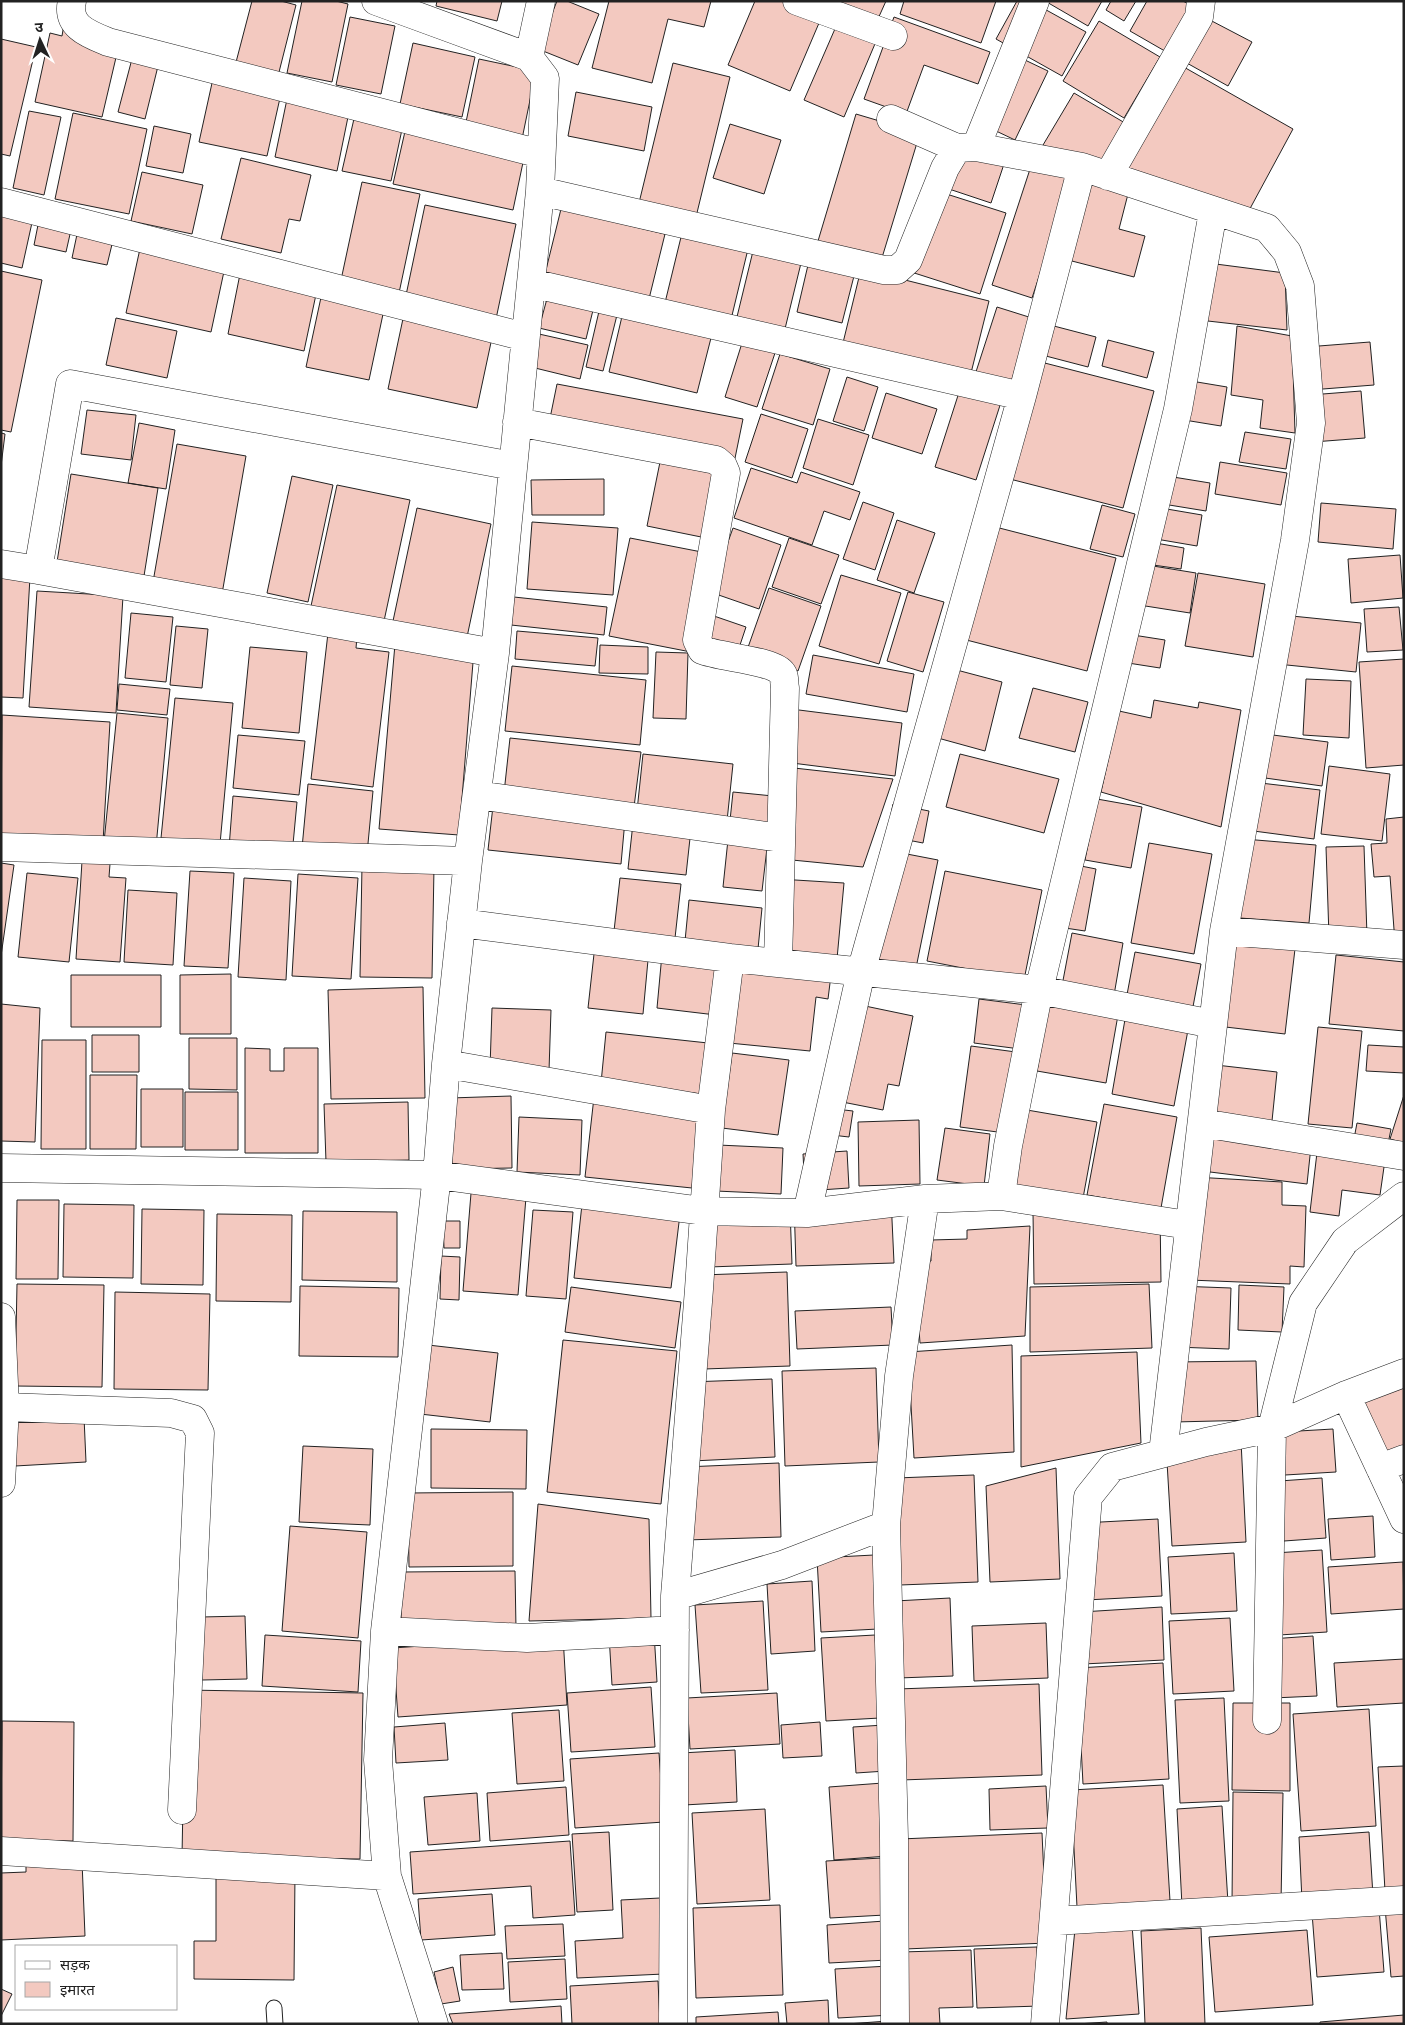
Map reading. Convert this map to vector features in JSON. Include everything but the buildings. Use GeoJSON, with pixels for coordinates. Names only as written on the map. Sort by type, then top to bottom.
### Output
{"type":"FeatureCollection","features":[{"type":"Feature","properties":{"kind":"street"},"geometry":{"type":"LineString","coordinates":[[72,1],[70,11],[74,24],[87,34],[108,42],[541,154]]}},
{"type":"Feature","properties":{"kind":"street"},"geometry":{"type":"LineString","coordinates":[[376,1],[529,57],[545,78],[540,191],[496,653],[461,923],[446,1064],[437,1175],[384,1631],[378,1760],[387,1876],[434,2024]]}},
{"type":"Feature","properties":{"kind":"street"},"geometry":{"type":"LineString","coordinates":[[529,57],[541,1]]}},
{"type":"Feature","properties":{"kind":"street"},"geometry":{"type":"LineString","coordinates":[[797,1],[893,36]]}},
{"type":"Feature","properties":{"kind":"street"},"geometry":{"type":"LineString","coordinates":[[540,191],[884,270],[897,270],[908,260],[945,168],[966,148],[1035,1]]}},
{"type":"Feature","properties":{"kind":"street"},"geometry":{"type":"LineString","coordinates":[[1108,176],[1199,17],[1201,1]]}},
{"type":"Feature","properties":{"kind":"street"},"geometry":{"type":"LineString","coordinates":[[891,119],[966,148],[1082,167],[1213,212],[1267,228],[1287,252],[1300,286],[1311,424],[1295,540],[1224,932],[1188,1225],[1163,1453]]}},
{"type":"Feature","properties":{"kind":"street"},"geometry":{"type":"LineString","coordinates":[[807,1213],[861,972],[1022,396],[1082,167]]}},
{"type":"Feature","properties":{"kind":"street"},"geometry":{"type":"LineString","coordinates":[[1,202],[526,336]]}},
{"type":"Feature","properties":{"kind":"street"},"geometry":{"type":"LineString","coordinates":[[1002,1196],[1008,1146],[1039,990],[1178,409],[1213,212]]}},
{"type":"Feature","properties":{"kind":"street"},"geometry":{"type":"LineString","coordinates":[[531,283],[1022,396]]}},
{"type":"Feature","properties":{"kind":"street"},"geometry":{"type":"LineString","coordinates":[[38,570],[70,384],[513,466]]}},
{"type":"Feature","properties":{"kind":"street"},"geometry":{"type":"LineString","coordinates":[[517,422],[716,460],[723,466],[726,473],[697,640],[702,650],[716,656],[775,665],[783,674],[785,688],[778,963]]}},
{"type":"Feature","properties":{"kind":"street"},"geometry":{"type":"LineString","coordinates":[[1,564],[496,653]]}},
{"type":"Feature","properties":{"kind":"street"},"geometry":{"type":"LineString","coordinates":[[477,795],[781,838]]}},
{"type":"Feature","properties":{"kind":"street"},"geometry":{"type":"LineString","coordinates":[[1,847],[468,862]]}},
{"type":"Feature","properties":{"kind":"street"},"geometry":{"type":"LineString","coordinates":[[461,923],[730,958],[1039,990],[1213,1024]]}},
{"type":"Feature","properties":{"kind":"street"},"geometry":{"type":"LineString","coordinates":[[1224,932],[1404,945]]}},
{"type":"Feature","properties":{"kind":"street"},"geometry":{"type":"LineString","coordinates":[[673,2024],[674,1596],[699,1289],[711,1110],[730,958]]}},
{"type":"Feature","properties":{"kind":"street"},"geometry":{"type":"LineString","coordinates":[[446,1064],[711,1110]]}},
{"type":"Feature","properties":{"kind":"street"},"geometry":{"type":"LineString","coordinates":[[1202,1123],[1404,1156]]}},
{"type":"Feature","properties":{"kind":"street"},"geometry":{"type":"LineString","coordinates":[[1,1168],[437,1175],[703,1211],[807,1213],[924,1199],[1002,1196],[1188,1225]]}},
{"type":"Feature","properties":{"kind":"street"},"geometry":{"type":"LineString","coordinates":[[1268,1720],[1272,1428],[1303,1303],[1346,1241],[1404,1196]]}},
{"type":"Feature","properties":{"kind":"street"},"geometry":{"type":"LineString","coordinates":[[895,2024],[894,1838],[886,1525],[899,1376],[924,1199]]}},
{"type":"Feature","properties":{"kind":"street"},"geometry":{"type":"LineString","coordinates":[[1,1317],[5,1407],[1,1483]]}},
{"type":"Feature","properties":{"kind":"street"},"geometry":{"type":"LineString","coordinates":[[1045,2024],[1088,1497],[1112,1467],[1163,1453],[1272,1428],[1346,1395],[1404,1373]]}},
{"type":"Feature","properties":{"kind":"street"},"geometry":{"type":"LineString","coordinates":[[1346,1395],[1392,1464],[1404,1518]]}},
{"type":"Feature","properties":{"kind":"street"},"geometry":{"type":"LineString","coordinates":[[5,1407],[171,1413],[192,1419],[200,1433],[182,1810]]}},
{"type":"Feature","properties":{"kind":"street"},"geometry":{"type":"LineString","coordinates":[[674,1596],[782,1565],[886,1525]]}},
{"type":"Feature","properties":{"kind":"street"},"geometry":{"type":"LineString","coordinates":[[384,1631],[527,1638],[675,1630]]}},
{"type":"Feature","properties":{"kind":"street"},"geometry":{"type":"LineString","coordinates":[[1,1851],[387,1876]]}},
{"type":"Feature","properties":{"kind":"street"},"geometry":{"type":"LineString","coordinates":[[1054,1921],[1404,1900]]}},
{"type":"Feature","properties":{"kind":"lane"},"geometry":{"type":"LineString","coordinates":[[274,2008],[275,2024]]}}]}
